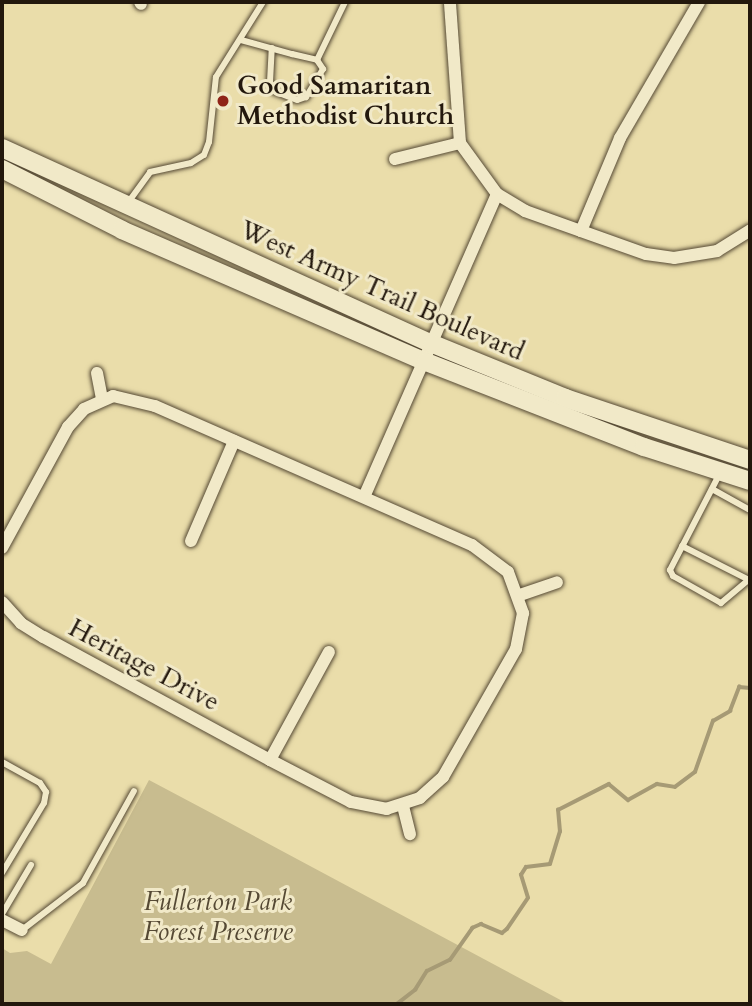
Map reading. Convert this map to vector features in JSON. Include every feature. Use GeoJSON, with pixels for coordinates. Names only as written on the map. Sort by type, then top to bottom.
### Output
{"type":"FeatureCollection","features":[{"type":"Feature","properties":{"kind":"main road","name":"West Army Trail Boulevard"},"geometry":{"type":"LineString","coordinates":[[2,148],[433,344],[565,398],[750,460]]}},
{"type":"Feature","properties":{"kind":"main road","name":"West Army Trail Boulevard"},"geometry":{"type":"LineString","coordinates":[[2,169],[122,230],[425,362],[715,478],[750,481]]}},
{"type":"Feature","properties":{"kind":"main road"},"geometry":{"type":"LineString","coordinates":[[122,230],[130,207]]}},
{"type":"Feature","properties":{"kind":"main road"},"geometry":{"type":"LineString","coordinates":[[715,478],[718,451]]}},
{"type":"Feature","properties":{"kind":"street"},"geometry":{"type":"LineString","coordinates":[[450,2],[460,143],[497,194],[525,211],[646,254],[674,258],[717,251],[750,230]]}},
{"type":"Feature","properties":{"kind":"street"},"geometry":{"type":"LineString","coordinates":[[581,231],[620,138],[699,2]]}},
{"type":"Feature","properties":{"kind":"street"},"geometry":{"type":"LineString","coordinates":[[395,159],[460,143]]}},
{"type":"Feature","properties":{"kind":"street"},"geometry":{"type":"LineString","coordinates":[[365,497],[497,194]]}},
{"type":"Feature","properties":{"kind":"street"},"geometry":{"type":"LineString","coordinates":[[97,373],[102,398]]}},
{"type":"Feature","properties":{"kind":"street"},"geometry":{"type":"LineString","coordinates":[[2,548],[68,427],[102,398],[113,396],[155,406],[485,552],[508,572],[520,595],[522,628],[516,649],[443,776],[433,789],[403,806],[410,834]]}},
{"type":"Feature","properties":{"kind":"street"},"geometry":{"type":"LineString","coordinates":[[191,541],[234,441]]}},
{"type":"Feature","properties":{"kind":"street"},"geometry":{"type":"LineString","coordinates":[[520,595],[557,582]]}},
{"type":"Feature","properties":{"kind":"street","name":"Heritage Drive"},"geometry":{"type":"LineString","coordinates":[[2,602],[21,623],[43,638],[351,802],[387,809],[403,806]]}},
{"type":"Feature","properties":{"kind":"street"},"geometry":{"type":"LineString","coordinates":[[270,760],[329,652]]}},
{"type":"Feature","properties":{"kind":"street"},"geometry":{"type":"LineString","coordinates":[[2,920],[22,929]]}},
{"type":"Feature","properties":{"kind":"lane"},"geometry":{"type":"LineString","coordinates":[[130,207],[150,172],[191,163],[204,155],[209,142],[216,77],[264,2]]}},
{"type":"Feature","properties":{"kind":"lane"},"geometry":{"type":"LineString","coordinates":[[317,60],[345,2]]}},
{"type":"Feature","properties":{"kind":"lane"},"geometry":{"type":"LineString","coordinates":[[241,40],[317,60],[323,69],[313,88],[297,100],[275,91],[270,82],[269,48]]}},
{"type":"Feature","properties":{"kind":"lane"},"geometry":{"type":"LineString","coordinates":[[682,546],[750,579],[721,603],[673,576],[670,570],[715,478],[750,510]]}},
{"type":"Feature","properties":{"kind":"lane"},"geometry":{"type":"LineString","coordinates":[[2,762],[40,783],[46,792],[44,803],[2,873]]}},
{"type":"Feature","properties":{"kind":"lane"},"geometry":{"type":"LineString","coordinates":[[22,929],[83,883],[134,792]]}},
{"type":"Feature","properties":{"kind":"lane"},"geometry":{"type":"LineString","coordinates":[[2,914],[31,865]]}},
{"type":"Feature","properties":{"kind":"green space","name":"Fullerton Park Forest Preserve"},"geometry":{"type":"Polygon","coordinates":[[[149,780],[568,1004],[2,1004],[2,948],[10,953],[27,951],[51,964],[149,780]]]}},
{"type":"Feature","properties":{"kind":"waterway"},"geometry":{"type":"LineString","coordinates":[[397,1004],[415,990],[427,971],[450,960],[472,928],[481,924],[502,933],[507,929],[528,898],[521,875],[526,867],[550,864],[560,832],[558,810],[609,784],[628,800],[657,784],[675,787],[695,772],[713,721],[730,711],[739,687],[750,688]]}},
{"type":"Feature","properties":{"kind":"place","name":"Good Samaritan Methodist Church"},"geometry":{"type":"Point","coordinates":[223,101]}}]}
